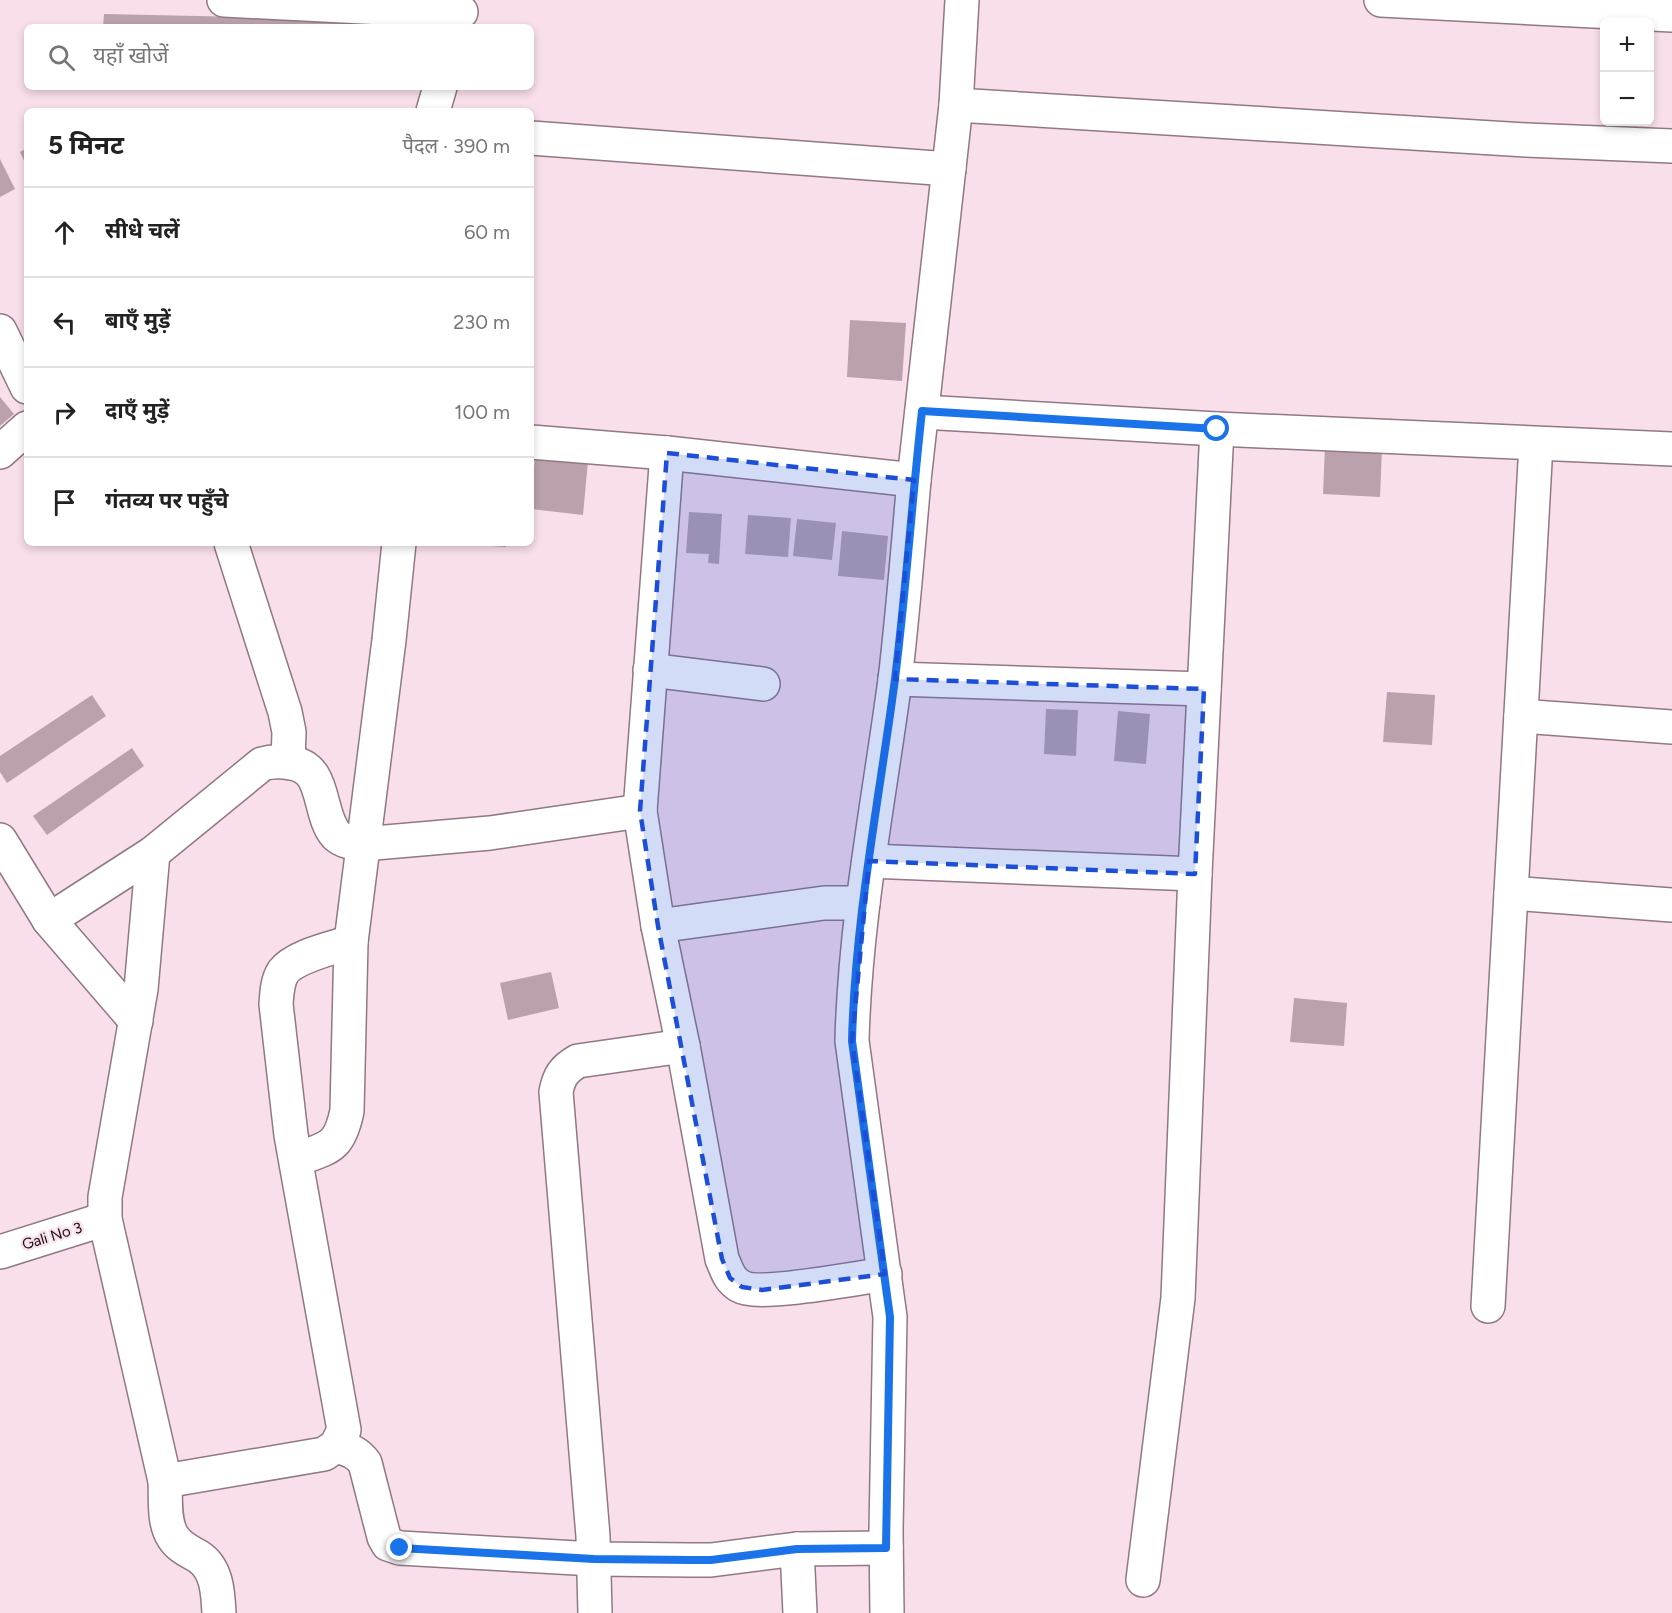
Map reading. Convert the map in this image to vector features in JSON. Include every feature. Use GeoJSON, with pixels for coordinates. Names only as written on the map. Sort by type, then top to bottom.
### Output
{"type":"FeatureCollection","features":[{"type":"Feature","properties":{"kind":"street"},"geometry":{"type":"LineString","coordinates":[[224,0],[461,13]]}},
{"type":"Feature","properties":{"kind":"street"},"geometry":{"type":"LineString","coordinates":[[887,1613],[890,1317],[852,1041],[862,903],[895,679],[914,480],[956,105],[962,0]]}},
{"type":"Feature","properties":{"kind":"street"},"geometry":{"type":"LineString","coordinates":[[1381,0],[1672,15]]}},
{"type":"Feature","properties":{"kind":"street"},"geometry":{"type":"LineString","coordinates":[[434,108],[439,90]]}},
{"type":"Feature","properties":{"kind":"street"},"geometry":{"type":"LineString","coordinates":[[956,105],[1514,140],[1672,146]]}},
{"type":"Feature","properties":{"kind":"street"},"geometry":{"type":"LineString","coordinates":[[534,138],[949,169]]}},
{"type":"Feature","properties":{"kind":"street"},"geometry":{"type":"LineString","coordinates":[[0,331],[24,381]]}},
{"type":"Feature","properties":{"kind":"street"},"geometry":{"type":"LineString","coordinates":[[922,411],[1217,429],[1672,449]]}},
{"type":"Feature","properties":{"kind":"street"},"geometry":{"type":"LineString","coordinates":[[1143,1580],[1178,1298],[1195,874],[1217,429]]}},
{"type":"Feature","properties":{"kind":"street"},"geometry":{"type":"LineString","coordinates":[[0,452],[24,431]]}},
{"type":"Feature","properties":{"kind":"street"},"geometry":{"type":"LineString","coordinates":[[534,442],[667,453],[914,480]]}},
{"type":"Feature","properties":{"kind":"street"},"geometry":{"type":"LineString","coordinates":[[1488,1306],[1536,444]]}},
{"type":"Feature","properties":{"kind":"street"},"geometry":{"type":"LineString","coordinates":[[667,453],[640,811],[658,926],[683,1046],[722,1259],[730,1278],[742,1287],[762,1290],[885,1274]]}},
{"type":"Feature","properties":{"kind":"street"},"geometry":{"type":"LineString","coordinates":[[232,546],[285,712],[289,732],[288,762]]}},
{"type":"Feature","properties":{"kind":"street"},"geometry":{"type":"LineString","coordinates":[[296,1160],[332,1146],[342,1132],[347,1111],[351,942],[399,546]]}},
{"type":"Feature","properties":{"kind":"street"},"geometry":{"type":"LineString","coordinates":[[650,670],[763,684]]}},
{"type":"Feature","properties":{"kind":"street"},"geometry":{"type":"LineString","coordinates":[[895,679],[1204,689]]}},
{"type":"Feature","properties":{"kind":"street"},"geometry":{"type":"LineString","coordinates":[[1521,716],[1672,727]]}},
{"type":"Feature","properties":{"kind":"street"},"geometry":{"type":"LineString","coordinates":[[49,920],[153,853],[262,764],[274,761],[298,764],[307,768],[314,777],[336,835],[346,841],[363,844],[490,833],[640,811]]}},
{"type":"Feature","properties":{"kind":"street"},"geometry":{"type":"LineString","coordinates":[[0,840],[49,920],[136,1021]]}},
{"type":"Feature","properties":{"kind":"street"},"geometry":{"type":"LineString","coordinates":[[153,853],[141,989],[105,1197],[105,1219],[165,1481],[168,1522],[172,1536],[181,1547],[202,1560],[212,1573],[218,1592],[219,1613]]}},
{"type":"Feature","properties":{"kind":"street"},"geometry":{"type":"LineString","coordinates":[[869,861],[1195,874]]}},
{"type":"Feature","properties":{"kind":"street"},"geometry":{"type":"LineString","coordinates":[[1511,893],[1672,905]]}},
{"type":"Feature","properties":{"kind":"street"},"geometry":{"type":"LineString","coordinates":[[658,926],[824,903],[862,903]]}},
{"type":"Feature","properties":{"kind":"street"},"geometry":{"type":"LineString","coordinates":[[165,1481],[324,1454],[336,1446],[344,1430],[296,1160],[276,1004],[278,985],[284,971],[301,959],[351,942]]}},
{"type":"Feature","properties":{"kind":"street"},"geometry":{"type":"LineString","coordinates":[[595,1613],[594,1559],[556,1092],[559,1077],[578,1061],[683,1046]]}},
{"type":"Feature","properties":{"kind":"street","name":"Gali No 3"},"geometry":{"type":"LineString","coordinates":[[0,1252],[105,1219]]}},
{"type":"Feature","properties":{"kind":"street"},"geometry":{"type":"LineString","coordinates":[[336,1446],[353,1451],[365,1463],[384,1537],[388,1544],[400,1548],[594,1559],[711,1560],[797,1549],[886,1548]]}},
{"type":"Feature","properties":{"kind":"street"},"geometry":{"type":"LineString","coordinates":[[797,1549],[800,1613]]}},
{"type":"Feature","properties":{"kind":"highlighted area"},"geometry":{"type":"Polygon","coordinates":[[[667,453],[914,480],[895,679],[1204,689],[1195,874],[869,861],[852,1041],[885,1274],[762,1290],[742,1287],[730,1278],[722,1259],[658,926],[640,811],[667,453]]]}},
{"type":"Feature","properties":{"kind":"building"},"geometry":{"type":"Polygon","coordinates":[[[104,14],[339,19],[338,24],[103,24],[104,14]]]}},
{"type":"Feature","properties":{"kind":"building"},"geometry":{"type":"Polygon","coordinates":[[[0,159],[15,189],[0,197],[0,159]]]}},
{"type":"Feature","properties":{"kind":"building"},"geometry":{"type":"Polygon","coordinates":[[[850,320],[906,323],[902,381],[847,377],[850,320]]]}},
{"type":"Feature","properties":{"kind":"building"},"geometry":{"type":"Polygon","coordinates":[[[0,397],[14,414],[0,426],[0,397]]]}},
{"type":"Feature","properties":{"kind":"building"},"geometry":{"type":"Polygon","coordinates":[[[1325,446],[1382,449],[1380,497],[1323,494],[1325,446]]]}},
{"type":"Feature","properties":{"kind":"building"},"geometry":{"type":"Polygon","coordinates":[[[535,455],[588,461],[583,515],[534,509],[535,455]]]}},
{"type":"Feature","properties":{"kind":"building"},"geometry":{"type":"Polygon","coordinates":[[[689,512],[722,514],[719,564],[708,563],[709,554],[686,553],[689,512]]]}},
{"type":"Feature","properties":{"kind":"building"},"geometry":{"type":"Polygon","coordinates":[[[748,515],[791,518],[788,557],[745,554],[748,515]]]}},
{"type":"Feature","properties":{"kind":"building"},"geometry":{"type":"Polygon","coordinates":[[[797,519],[836,523],[832,560],[793,556],[797,519]]]}},
{"type":"Feature","properties":{"kind":"building"},"geometry":{"type":"Polygon","coordinates":[[[842,531],[888,536],[884,580],[838,576],[842,531]]]}},
{"type":"Feature","properties":{"kind":"building"},"geometry":{"type":"Polygon","coordinates":[[[1387,692],[1435,695],[1432,745],[1383,742],[1387,692]]]}},
{"type":"Feature","properties":{"kind":"building"},"geometry":{"type":"Polygon","coordinates":[[[92,695],[106,716],[7,783],[0,772],[0,756],[92,695]]]}},
{"type":"Feature","properties":{"kind":"building"},"geometry":{"type":"Polygon","coordinates":[[[1046,709],[1078,710],[1076,756],[1044,754],[1046,709]]]}},
{"type":"Feature","properties":{"kind":"building"},"geometry":{"type":"Polygon","coordinates":[[[1118,711],[1150,714],[1146,764],[1114,761],[1118,711]]]}},
{"type":"Feature","properties":{"kind":"building"},"geometry":{"type":"Polygon","coordinates":[[[132,748],[144,766],[47,835],[33,816],[132,748]]]}},
{"type":"Feature","properties":{"kind":"building"},"geometry":{"type":"Polygon","coordinates":[[[551,972],[559,1008],[508,1020],[500,983],[551,972]]]}},
{"type":"Feature","properties":{"kind":"building"},"geometry":{"type":"Polygon","coordinates":[[[1294,998],[1347,1003],[1344,1046],[1290,1042],[1294,998]]]}},
{"type":"Feature","properties":{"kind":"route"},"geometry":{"type":"LineString","coordinates":[[400,1548],[594,1559],[711,1560],[797,1549],[886,1548],[890,1317],[852,1041],[862,903],[895,679],[922,411],[1217,429]]}}]}
